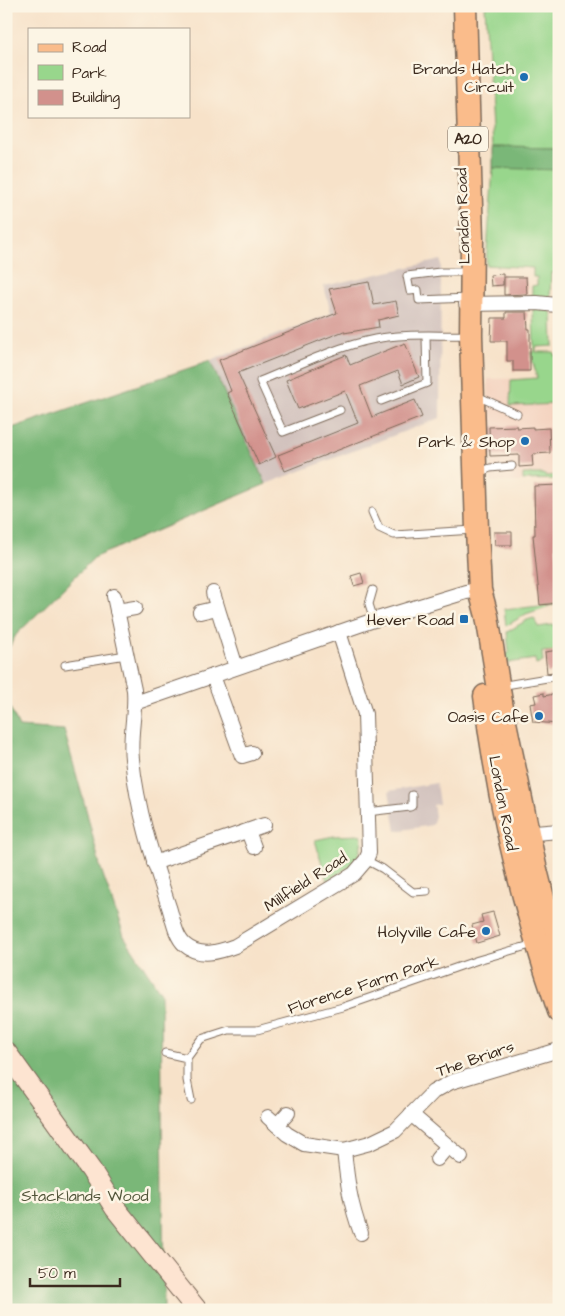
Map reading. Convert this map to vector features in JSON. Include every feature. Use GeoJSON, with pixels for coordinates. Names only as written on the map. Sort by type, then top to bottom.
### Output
{"type":"FeatureCollection","features":[{"type":"Feature","properties":{"kind":"main road","name":"London Road"},"geometry":{"type":"LineString","coordinates":[[456,6],[480,590],[477,617],[499,708]]}},
{"type":"Feature","properties":{"kind":"main road","name":"London Road"},"geometry":{"type":"LineString","coordinates":[[465,6],[468,272]]}},
{"type":"Feature","properties":{"kind":"main road","name":"London Road"},"geometry":{"type":"LineString","coordinates":[[480,590],[487,616],[495,686],[519,835],[550,944],[559,1011]]}},
{"type":"Feature","properties":{"kind":"street"},"geometry":{"type":"LineString","coordinates":[[469,301],[537,302],[557,305]]}},
{"type":"Feature","properties":{"kind":"street"},"geometry":{"type":"LineString","coordinates":[[135,703],[374,620],[480,590]]}},
{"type":"Feature","properties":{"kind":"street"},"geometry":{"type":"LineString","coordinates":[[213,594],[236,668]]}},
{"type":"Feature","properties":{"kind":"street","name":"Millfield Road"},"geometry":{"type":"LineString","coordinates":[[114,596],[135,703],[131,730],[132,758],[141,812],[154,863],[179,939],[192,950],[214,953],[236,946],[354,874],[366,860],[369,852],[364,714],[339,632]]}},
{"type":"Feature","properties":{"kind":"street"},"geometry":{"type":"LineString","coordinates":[[117,611],[135,608]]}},
{"type":"Feature","properties":{"kind":"street"},"geometry":{"type":"LineString","coordinates":[[200,612],[218,608]]}},
{"type":"Feature","properties":{"kind":"street"},"geometry":{"type":"LineString","coordinates":[[213,676],[242,756],[252,753]]}},
{"type":"Feature","properties":{"kind":"street"},"geometry":{"type":"LineString","coordinates":[[154,863],[264,825]]}},
{"type":"Feature","properties":{"kind":"street"},"geometry":{"type":"LineString","coordinates":[[519,835],[559,830]]}},
{"type":"Feature","properties":{"kind":"street"},"geometry":{"type":"LineString","coordinates":[[248,831],[254,846]]}},
{"type":"Feature","properties":{"kind":"street","name":"The Briars"},"geometry":{"type":"LineString","coordinates":[[288,1113],[272,1121],[287,1134],[304,1144],[344,1150],[370,1143],[395,1131],[433,1092],[450,1082],[559,1050]]}},
{"type":"Feature","properties":{"kind":"street"},"geometry":{"type":"LineString","coordinates":[[6,1052],[91,1170],[115,1208],[197,1310]]}},
{"type":"Feature","properties":{"kind":"street"},"geometry":{"type":"LineString","coordinates":[[412,1114],[461,1157]]}},
{"type":"Feature","properties":{"kind":"street"},"geometry":{"type":"LineString","coordinates":[[437,1159],[448,1146]]}},
{"type":"Feature","properties":{"kind":"street"},"geometry":{"type":"LineString","coordinates":[[344,1150],[347,1186],[352,1209],[361,1233]]}},
{"type":"Feature","properties":{"kind":"lane"},"geometry":{"type":"LineString","coordinates":[[468,272],[440,272],[407,276],[410,291],[418,290],[419,300],[469,301]]}},
{"type":"Feature","properties":{"kind":"lane"},"geometry":{"type":"LineString","coordinates":[[340,410],[283,432],[260,381],[338,349],[375,339],[399,336],[471,335]]}},
{"type":"Feature","properties":{"kind":"lane"},"geometry":{"type":"LineString","coordinates":[[381,401],[427,383],[426,336]]}},
{"type":"Feature","properties":{"kind":"lane"},"geometry":{"type":"LineString","coordinates":[[472,394],[517,414]]}},
{"type":"Feature","properties":{"kind":"lane"},"geometry":{"type":"LineString","coordinates":[[475,475],[490,468],[512,466]]}},
{"type":"Feature","properties":{"kind":"lane"},"geometry":{"type":"LineString","coordinates":[[372,512],[379,528],[394,535],[477,530]]}},
{"type":"Feature","properties":{"kind":"lane"},"geometry":{"type":"LineString","coordinates":[[373,590],[369,604],[374,620]]}},
{"type":"Feature","properties":{"kind":"lane"},"geometry":{"type":"LineString","coordinates":[[65,665],[126,655]]}},
{"type":"Feature","properties":{"kind":"lane"},"geometry":{"type":"LineString","coordinates":[[495,686],[559,676]]}},
{"type":"Feature","properties":{"kind":"lane"},"geometry":{"type":"LineString","coordinates":[[367,812],[410,807],[412,806],[412,795]]}},
{"type":"Feature","properties":{"kind":"lane"},"geometry":{"type":"LineString","coordinates":[[366,860],[383,868],[413,892],[427,891]]}},
{"type":"Feature","properties":{"kind":"lane","name":"Florence Farm Park"},"geometry":{"type":"LineString","coordinates":[[187,1058],[201,1039],[229,1030],[257,1030],[343,1007],[478,960],[550,944]]}},
{"type":"Feature","properties":{"kind":"lane"},"geometry":{"type":"LineString","coordinates":[[165,1053],[187,1058],[187,1080],[191,1100]]}},
{"type":"Feature","properties":{"kind":"shaded area"},"geometry":{"type":"Polygon","coordinates":[[[441,260],[440,418],[266,484],[210,361],[331,313],[324,286],[441,260]]]}},
{"type":"Feature","properties":{"kind":"shaded area"},"geometry":{"type":"Polygon","coordinates":[[[559,378],[559,479],[545,480],[541,478],[524,479],[519,482],[491,482],[488,379],[559,378]]]}},
{"type":"Feature","properties":{"kind":"shaded area"},"geometry":{"type":"Polygon","coordinates":[[[436,783],[439,804],[433,805],[435,816],[432,825],[396,831],[389,791],[436,783]]]}},
{"type":"Feature","properties":{"kind":"green space","name":"Brands Hatch Circuit"},"geometry":{"type":"Polygon","coordinates":[[[485,6],[559,6],[559,148],[493,147],[485,6]]]}},
{"type":"Feature","properties":{"kind":"green space"},"geometry":{"type":"Polygon","coordinates":[[[493,147],[559,148],[559,170],[493,168],[493,147]]]}},
{"type":"Feature","properties":{"kind":"green space"},"geometry":{"type":"Polygon","coordinates":[[[493,168],[559,169],[559,273],[551,273],[550,298],[527,298],[527,296],[532,296],[532,286],[537,285],[537,277],[533,277],[533,268],[486,265],[493,168]]]}},
{"type":"Feature","properties":{"kind":"green space"},"geometry":{"type":"Polygon","coordinates":[[[533,308],[550,311],[552,314],[553,346],[536,347],[536,352],[554,352],[554,355],[559,355],[559,404],[510,406],[511,380],[537,378],[531,352],[534,352],[533,308]]]}},
{"type":"Feature","properties":{"kind":"green space"},"geometry":{"type":"Polygon","coordinates":[[[210,361],[266,484],[95,557],[16,635],[6,653],[6,430],[210,361]]]}},
{"type":"Feature","properties":{"kind":"green space"},"geometry":{"type":"Polygon","coordinates":[[[485,409],[488,413],[489,457],[486,462],[485,409]]]}},
{"type":"Feature","properties":{"kind":"green space"},"geometry":{"type":"Polygon","coordinates":[[[523,474],[559,475],[559,479],[523,480],[523,474]]]}},
{"type":"Feature","properties":{"kind":"green space"},"geometry":{"type":"Polygon","coordinates":[[[558,603],[526,614],[506,626],[504,609],[558,603]]]}},
{"type":"Feature","properties":{"kind":"green space"},"geometry":{"type":"Polygon","coordinates":[[[534,618],[538,627],[559,624],[559,651],[542,652],[543,662],[536,664],[535,659],[507,663],[506,654],[509,653],[507,632],[534,618]]]}},
{"type":"Feature","properties":{"kind":"green space","name":"Stacklands Wood"},"geometry":{"type":"Polygon","coordinates":[[[6,699],[19,727],[64,730],[100,866],[124,936],[161,993],[164,1310],[6,1310],[6,699]]]}},
{"type":"Feature","properties":{"kind":"green space"},"geometry":{"type":"Polygon","coordinates":[[[360,835],[362,837],[361,846],[356,860],[327,881],[315,840],[334,836],[360,835]]]}},
{"type":"Feature","properties":{"kind":"building"},"geometry":{"type":"Polygon","coordinates":[[[503,274],[503,285],[491,286],[490,275],[503,274]]]}},
{"type":"Feature","properties":{"kind":"building"},"geometry":{"type":"Polygon","coordinates":[[[504,277],[526,277],[527,294],[504,295],[504,277]]]}},
{"type":"Feature","properties":{"kind":"building"},"geometry":{"type":"Polygon","coordinates":[[[369,282],[374,305],[396,301],[399,315],[378,320],[379,327],[344,333],[344,331],[238,373],[276,457],[259,465],[227,393],[231,391],[219,360],[337,313],[329,289],[369,282]]]}},
{"type":"Feature","properties":{"kind":"building"},"geometry":{"type":"Polygon","coordinates":[[[506,312],[527,312],[528,329],[530,329],[530,371],[513,371],[513,361],[507,361],[507,341],[491,341],[492,318],[506,318],[506,312]]]}},
{"type":"Feature","properties":{"kind":"building"},"geometry":{"type":"Polygon","coordinates":[[[405,343],[419,377],[403,384],[398,371],[360,386],[372,417],[415,400],[422,417],[285,471],[278,455],[358,423],[345,391],[298,409],[286,380],[346,355],[350,365],[405,343]]]}},
{"type":"Feature","properties":{"kind":"building"},"geometry":{"type":"Polygon","coordinates":[[[517,426],[517,428],[533,427],[533,429],[549,428],[550,453],[532,455],[533,466],[519,467],[519,455],[490,456],[489,427],[517,426]]]}},
{"type":"Feature","properties":{"kind":"building"},"geometry":{"type":"Polygon","coordinates":[[[559,485],[559,546],[556,547],[559,574],[559,603],[540,605],[533,535],[535,535],[534,486],[559,485]]]}},
{"type":"Feature","properties":{"kind":"building"},"geometry":{"type":"Polygon","coordinates":[[[494,532],[512,532],[512,545],[495,545],[494,532]]]}},
{"type":"Feature","properties":{"kind":"building"},"geometry":{"type":"Polygon","coordinates":[[[361,573],[364,583],[354,586],[351,576],[361,573]]]}},
{"type":"Feature","properties":{"kind":"building"},"geometry":{"type":"Polygon","coordinates":[[[559,650],[559,671],[547,673],[545,652],[559,650]]]}},
{"type":"Feature","properties":{"kind":"building"},"geometry":{"type":"Polygon","coordinates":[[[544,693],[544,696],[559,693],[559,724],[533,722],[530,704],[536,703],[534,695],[544,693]]]}},
{"type":"Feature","properties":{"kind":"building","name":"Holyville Cafe"},"geometry":{"type":"Polygon","coordinates":[[[493,912],[500,936],[477,943],[472,925],[483,922],[481,915],[493,912]]]}},
{"type":"Feature","properties":{"kind":"place","name":"Brands Hatch Circuit"},"geometry":{"type":"Point","coordinates":[524,77]}},
{"type":"Feature","properties":{"kind":"place","name":"Park & Shop"},"geometry":{"type":"Point","coordinates":[525,441]}},
{"type":"Feature","properties":{"kind":"place","name":"Hever Road"},"geometry":{"type":"Point","coordinates":[464,619]}},
{"type":"Feature","properties":{"kind":"place","name":"Oasis Cafe"},"geometry":{"type":"Point","coordinates":[539,716]}},
{"type":"Feature","properties":{"kind":"place","name":"Holyville Cafe"},"geometry":{"type":"Point","coordinates":[486,931]}}]}
